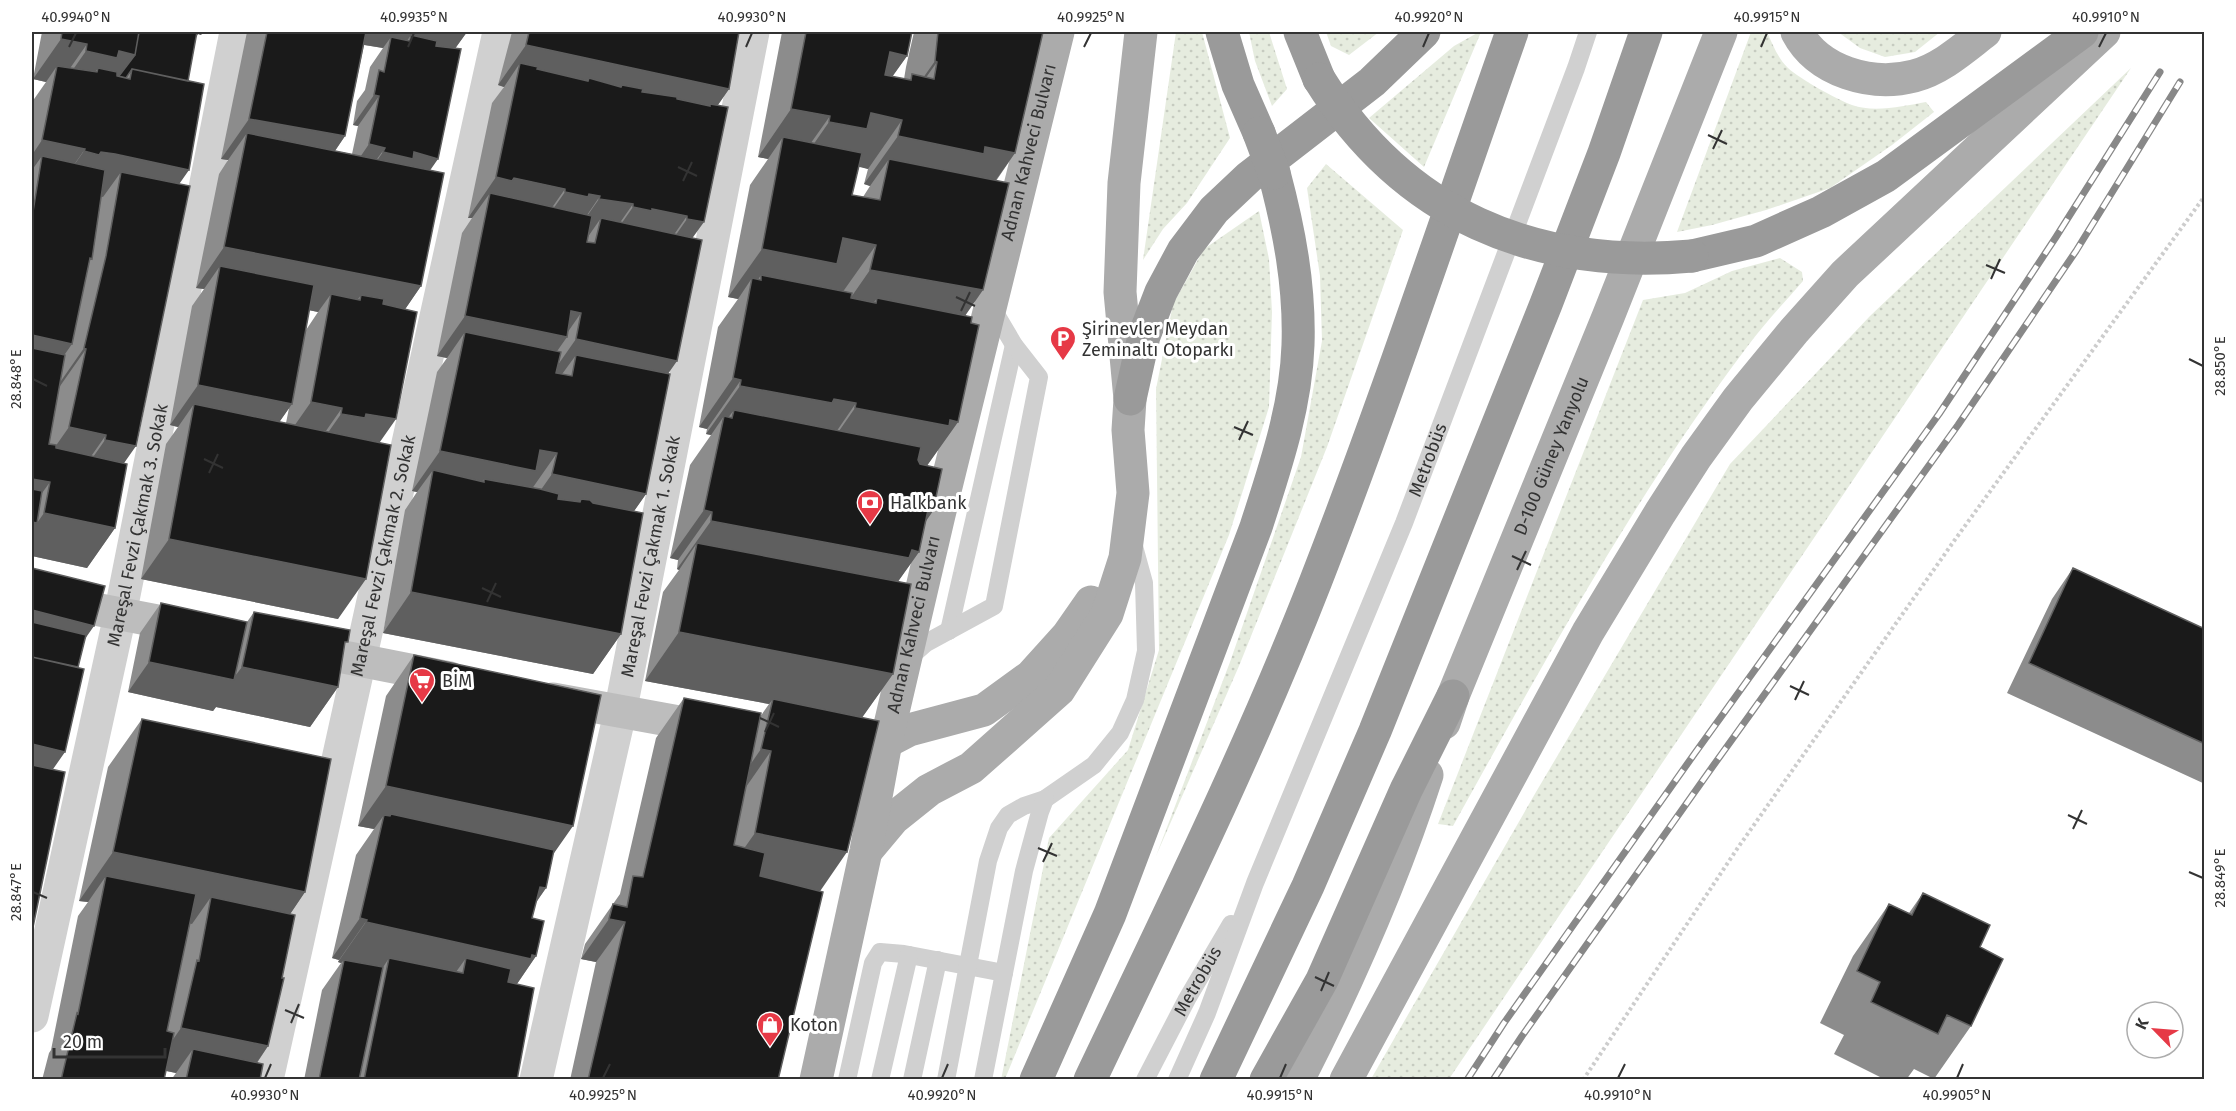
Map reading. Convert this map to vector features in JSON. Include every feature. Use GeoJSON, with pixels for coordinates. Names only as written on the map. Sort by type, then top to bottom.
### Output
{"type":"FeatureCollection","features":[{"type":"Feature","properties":{"kind":"highway"},"geometry":{"type":"LineString","coordinates":[[1036,1080],[1110,914],[1256,527],[1276,468],[1290,407],[1298,336],[1298,295],[1293,252],[1274,173],[1238,86],[1222,32]]}},
{"type":"Feature","properties":{"kind":"highway"},"geometry":{"type":"LineString","coordinates":[[1300,32],[1319,79],[1352,127],[1382,158],[1437,201],[1499,233],[1538,246],[1586,256],[1655,259],[1692,256],[1756,241],[1821,212],[1886,176],[2082,32]]}},
{"type":"Feature","properties":{"kind":"highway"},"geometry":{"type":"LineString","coordinates":[[1130,399],[1144,336],[1161,292],[1183,251],[1214,210],[1249,177],[1372,82],[1424,32]]}},
{"type":"Feature","properties":{"kind":"highway"},"geometry":{"type":"LineString","coordinates":[[1090,1080],[1163,928],[1248,740],[1314,584],[1512,32]]}},
{"type":"Feature","properties":{"kind":"highway"},"geometry":{"type":"LineString","coordinates":[[1216,1080],[1308,886],[1375,731],[1550,293],[1604,153],[1646,32]]}},
{"type":"Feature","properties":{"kind":"highway"},"geometry":{"type":"LineString","coordinates":[[1266,1080],[1322,980],[1406,790],[1453,696]]}},
{"type":"Feature","properties":{"kind":"main road","name":"Adnan Kahveci Bulvarı"},"geometry":{"type":"LineString","coordinates":[[816,1080],[866,851],[871,743],[905,662],[1058,32]]}},
{"type":"Feature","properties":{"kind":"main road"},"geometry":{"type":"LineString","coordinates":[[866,851],[894,818],[929,790],[971,768],[1059,690],[1107,615],[1127,542],[1133,493],[1128,430],[1130,399],[1120,292],[1124,183],[1141,32]]}},
{"type":"Feature","properties":{"kind":"main road","name":"D-100 Güney Yanyolu"},"geometry":{"type":"LineString","coordinates":[[1298,1080],[1326,1024],[1382,895],[1419,798],[1453,696],[1608,317],[1721,32]]}},
{"type":"Feature","properties":{"kind":"main road"},"geometry":{"type":"LineString","coordinates":[[1797,32],[1815,53],[1837,70],[1859,78],[1888,79],[1915,76],[1935,67],[1985,32]]}},
{"type":"Feature","properties":{"kind":"main road"},"geometry":{"type":"LineString","coordinates":[[1346,1080],[1588,632],[1666,504],[1731,408],[1794,331],[1845,274],[2104,32]]}},
{"type":"Feature","properties":{"kind":"main road"},"geometry":{"type":"LineString","coordinates":[[871,743],[909,730],[984,710],[1031,675],[1068,635],[1127,542]]}},
{"type":"Feature","properties":{"kind":"street","name":"Mareşal Fevzi Çakmak 3. Sokak"},"geometry":{"type":"LineString","coordinates":[[32,1016],[120,615],[236,32]]}},
{"type":"Feature","properties":{"kind":"street","name":"Mareşal Fevzi Çakmak 2. Sokak"},"geometry":{"type":"LineString","coordinates":[[267,1080],[499,32]]}},
{"type":"Feature","properties":{"kind":"street","name":"Mareşal Fevzi Çakmak 1. Sokak"},"geometry":{"type":"LineString","coordinates":[[536,1080],[620,713],[753,32]]}},
{"type":"Feature","properties":{"kind":"street"},"geometry":{"type":"LineString","coordinates":[[32,597],[223,634]]}},
{"type":"Feature","properties":{"kind":"street"},"geometry":{"type":"LineString","coordinates":[[269,642],[484,685]]}},
{"type":"Feature","properties":{"kind":"street"},"geometry":{"type":"LineString","coordinates":[[529,694],[620,713],[744,734]]}},
{"type":"Feature","properties":{"kind":"lane","name":"Metrobüs"},"geometry":{"type":"LineString","coordinates":[[1177,1080],[1207,1013],[1255,883],[1404,523],[1588,32]]}},
{"type":"Feature","properties":{"kind":"lane"},"geometry":{"type":"LineString","coordinates":[[905,662],[921,647],[994,606],[1039,377],[1014,345],[990,305]]}},
{"type":"Feature","properties":{"kind":"lane"},"geometry":{"type":"LineString","coordinates":[[949,631],[1014,345]]}},
{"type":"Feature","properties":{"kind":"lane"},"geometry":{"type":"LineString","coordinates":[[946,1080],[988,861],[999,828],[1008,815],[1024,806],[1045,799],[1095,765],[1120,733],[1135,700],[1146,651],[1144,584],[1127,542]]}},
{"type":"Feature","properties":{"kind":"lane"},"geometry":{"type":"LineString","coordinates":[[983,1080],[1024,872],[1045,799]]}},
{"type":"Feature","properties":{"kind":"lane","name":"Metrobüs"},"geometry":{"type":"LineString","coordinates":[[1145,1080],[1187,999],[1255,883]]}},
{"type":"Feature","properties":{"kind":"lane"},"geometry":{"type":"LineString","coordinates":[[847,1080],[873,963],[880,952],[909,955],[1004,973]]}},
{"type":"Feature","properties":{"kind":"lane"},"geometry":{"type":"LineString","coordinates":[[879,1080],[909,955]]}},
{"type":"Feature","properties":{"kind":"lane"},"geometry":{"type":"LineString","coordinates":[[912,1080],[938,960]]}},
{"type":"Feature","properties":{"kind":"path"},"geometry":{"type":"LineString","coordinates":[[1583,1080],[1737,849],[1954,541],[2205,197]]}},
{"type":"Feature","properties":{"kind":"shaded area"},"geometry":{"type":"Polygon","coordinates":[[[1176,32],[1202,32],[1230,138],[1187,203],[1163,229],[1143,260],[1176,32]]]}},
{"type":"Feature","properties":{"kind":"shaded area"},"geometry":{"type":"Polygon","coordinates":[[[1249,32],[1269,32],[1287,89],[1272,106],[1255,61],[1249,32]]]}},
{"type":"Feature","properties":{"kind":"shaded area"},"geometry":{"type":"Polygon","coordinates":[[[1326,32],[1379,32],[1349,55],[1331,46],[1326,32]]]}},
{"type":"Feature","properties":{"kind":"shaded area"},"geometry":{"type":"Polygon","coordinates":[[[1481,32],[1424,167],[1369,118],[1454,46],[1481,32]]]}},
{"type":"Feature","properties":{"kind":"shaded area"},"geometry":{"type":"Polygon","coordinates":[[[1751,32],[1767,32],[1778,56],[1788,68],[1809,83],[1845,102],[1879,109],[1926,102],[1934,112],[1892,145],[1830,188],[1766,210],[1677,232],[1751,32]]]}},
{"type":"Feature","properties":{"kind":"shaded area"},"geometry":{"type":"Polygon","coordinates":[[[1838,32],[1940,32],[1915,52],[1885,57],[1860,48],[1838,32]]]}},
{"type":"Feature","properties":{"kind":"shaded area"},"geometry":{"type":"Polygon","coordinates":[[[2131,68],[1449,1079],[1371,1079],[1536,792],[1730,464],[1870,316],[2131,68]]]}},
{"type":"Feature","properties":{"kind":"shaded area"},"geometry":{"type":"Polygon","coordinates":[[[1326,164],[1403,230],[1327,447],[1239,666],[1156,856],[1230,662],[1301,457],[1322,341],[1320,276],[1307,188],[1326,164]]]}},
{"type":"Feature","properties":{"kind":"shaded area"},"geometry":{"type":"Polygon","coordinates":[[[1259,211],[1269,259],[1272,312],[1269,407],[1229,535],[1005,1079],[1001,1080],[1049,838],[1128,750],[1159,650],[1156,389],[1173,304],[1204,249],[1259,211]]]}},
{"type":"Feature","properties":{"kind":"shaded area"},"geometry":{"type":"Polygon","coordinates":[[[1780,258],[1802,272],[1803,281],[1747,347],[1666,462],[1628,521],[1521,703],[1453,826],[1438,824],[1643,300],[1685,293],[1732,271],[1780,258]]]}},
{"type":"Feature","properties":{"kind":"building"},"geometry":{"type":"Polygon","coordinates":[[[62,32],[139,32],[135,55],[119,51],[117,58],[86,51],[87,44],[61,39],[62,32]]]}},
{"type":"Feature","properties":{"kind":"building"},"geometry":{"type":"Polygon","coordinates":[[[139,32],[197,32],[188,81],[132,69],[126,78],[119,76],[135,55],[139,32]]]}},
{"type":"Feature","properties":{"kind":"building"},"geometry":{"type":"Polygon","coordinates":[[[267,32],[366,32],[345,136],[249,119],[267,32]]]}},
{"type":"Feature","properties":{"kind":"building"},"geometry":{"type":"Polygon","coordinates":[[[529,32],[739,32],[729,89],[526,45],[529,32]]]}},
{"type":"Feature","properties":{"kind":"building"},"geometry":{"type":"Polygon","coordinates":[[[806,32],[912,32],[907,56],[890,52],[885,75],[911,80],[912,74],[934,79],[938,32],[1043,32],[1015,153],[985,147],[984,154],[898,136],[902,120],[871,113],[867,129],[829,122],[830,116],[791,109],[806,32]]]}},
{"type":"Feature","properties":{"kind":"building"},"geometry":{"type":"Polygon","coordinates":[[[411,35],[437,41],[436,46],[461,49],[438,159],[414,152],[413,159],[383,152],[385,148],[369,144],[379,96],[374,95],[379,70],[384,72],[391,37],[410,41],[411,35]]]}},
{"type":"Feature","properties":{"kind":"building"},"geometry":{"type":"Polygon","coordinates":[[[520,63],[588,81],[589,78],[621,87],[622,85],[643,89],[642,92],[677,97],[677,99],[710,106],[710,104],[728,107],[704,222],[687,219],[687,216],[633,207],[633,204],[599,199],[600,196],[589,194],[588,197],[565,192],[565,189],[514,178],[512,181],[496,177],[520,63]]]}},
{"type":"Feature","properties":{"kind":"building"},"geometry":{"type":"Polygon","coordinates":[[[57,66],[97,72],[98,68],[117,72],[117,76],[130,79],[132,69],[204,84],[189,170],[115,154],[101,152],[99,155],[84,151],[85,149],[42,140],[57,66]]]}},
{"type":"Feature","properties":{"kind":"building"},"geometry":{"type":"Polygon","coordinates":[[[247,133],[444,173],[421,286],[224,247],[247,133]]]}},
{"type":"Feature","properties":{"kind":"building"},"geometry":{"type":"Polygon","coordinates":[[[783,137],[862,153],[852,195],[880,200],[889,159],[1009,183],[983,290],[870,270],[876,245],[843,238],[837,264],[762,249],[783,137]]]}},
{"type":"Feature","properties":{"kind":"building"},"geometry":{"type":"Polygon","coordinates":[[[42,156],[105,170],[92,259],[90,258],[72,344],[32,335],[32,218],[42,156]]]}},
{"type":"Feature","properties":{"kind":"building"},"geometry":{"type":"Polygon","coordinates":[[[121,172],[190,186],[136,446],[105,440],[106,435],[69,427],[86,349],[84,348],[106,256],[121,172]]]}},
{"type":"Feature","properties":{"kind":"building"},"geometry":{"type":"Polygon","coordinates":[[[490,193],[592,216],[587,242],[595,243],[601,218],[702,240],[677,361],[576,339],[581,313],[571,311],[567,337],[465,316],[490,193]]]}},
{"type":"Feature","properties":{"kind":"building"},"geometry":{"type":"Polygon","coordinates":[[[220,266],[314,285],[292,404],[198,385],[220,266]]]}},
{"type":"Feature","properties":{"kind":"building"},"geometry":{"type":"Polygon","coordinates":[[[761,275],[852,293],[851,298],[876,303],[877,298],[972,317],[971,323],[979,325],[958,422],[950,420],[949,426],[855,408],[856,403],[834,399],[832,403],[740,386],[741,380],[733,378],[752,278],[761,280],[761,275]]]}},
{"type":"Feature","properties":{"kind":"building"},"geometry":{"type":"Polygon","coordinates":[[[331,294],[360,300],[361,295],[384,299],[383,304],[417,312],[396,419],[366,414],[365,418],[341,414],[342,408],[311,402],[331,294]]]}},
{"type":"Feature","properties":{"kind":"building"},"geometry":{"type":"Polygon","coordinates":[[[465,332],[561,352],[556,373],[572,376],[576,355],[670,374],[646,494],[552,474],[557,453],[540,450],[536,471],[440,451],[465,332]]]}},
{"type":"Feature","properties":{"kind":"building"},"geometry":{"type":"Polygon","coordinates":[[[32,348],[65,355],[49,444],[56,445],[56,448],[127,464],[115,528],[44,513],[50,482],[32,479],[32,348]]]}},
{"type":"Feature","properties":{"kind":"building"},"geometry":{"type":"Polygon","coordinates":[[[194,404],[391,445],[366,579],[169,539],[194,404]]]}},
{"type":"Feature","properties":{"kind":"building"},"geometry":{"type":"Polygon","coordinates":[[[734,410],[921,447],[918,460],[920,464],[942,469],[933,511],[928,510],[919,552],[912,550],[909,558],[711,521],[712,512],[704,510],[724,416],[732,418],[734,410]]]}},
{"type":"Feature","properties":{"kind":"building"},"geometry":{"type":"Polygon","coordinates":[[[433,470],[484,482],[484,479],[540,489],[559,494],[558,499],[580,502],[581,499],[590,500],[593,503],[643,513],[621,634],[411,592],[433,470]]]}},
{"type":"Feature","properties":{"kind":"building"},"geometry":{"type":"Polygon","coordinates":[[[32,489],[42,491],[37,523],[32,522],[32,489]]]}},
{"type":"Feature","properties":{"kind":"building"},"geometry":{"type":"Polygon","coordinates":[[[697,543],[911,584],[893,674],[679,632],[697,543]]]}},
{"type":"Feature","properties":{"kind":"building"},"geometry":{"type":"Polygon","coordinates":[[[32,568],[105,586],[94,626],[32,610],[32,568]]]}},
{"type":"Feature","properties":{"kind":"building"},"geometry":{"type":"Polygon","coordinates":[[[2073,568],[2205,629],[2205,744],[2029,663],[2073,568]]]}},
{"type":"Feature","properties":{"kind":"building"},"geometry":{"type":"Polygon","coordinates":[[[161,603],[247,622],[234,680],[149,662],[161,603]]]}},
{"type":"Feature","properties":{"kind":"building"},"geometry":{"type":"Polygon","coordinates":[[[254,612],[350,630],[348,642],[345,642],[338,687],[242,667],[254,612]]]}},
{"type":"Feature","properties":{"kind":"building"},"geometry":{"type":"Polygon","coordinates":[[[32,622],[86,635],[78,667],[32,657],[32,622]]]}},
{"type":"Feature","properties":{"kind":"building"},"geometry":{"type":"Polygon","coordinates":[[[414,655],[601,695],[573,826],[386,786],[414,655]]]}},
{"type":"Feature","properties":{"kind":"building"},"geometry":{"type":"Polygon","coordinates":[[[32,657],[84,669],[65,752],[32,744],[32,657]]]}},
{"type":"Feature","properties":{"kind":"building"},"geometry":{"type":"Polygon","coordinates":[[[684,698],[761,713],[734,845],[765,853],[760,876],[823,892],[778,1080],[588,1080],[625,922],[609,919],[613,904],[627,907],[633,876],[643,877],[684,698]]]}},
{"type":"Feature","properties":{"kind":"building"},"geometry":{"type":"Polygon","coordinates":[[[773,699],[879,721],[847,852],[755,833],[771,751],[761,749],[773,699]]]}},
{"type":"Feature","properties":{"kind":"building"},"geometry":{"type":"Polygon","coordinates":[[[142,719],[331,759],[305,892],[113,852],[142,719]]]}},
{"type":"Feature","properties":{"kind":"building"},"geometry":{"type":"Polygon","coordinates":[[[32,765],[65,772],[32,932],[32,765]]]}},
{"type":"Feature","properties":{"kind":"building"},"geometry":{"type":"Polygon","coordinates":[[[391,814],[554,850],[546,888],[540,887],[532,918],[544,921],[536,956],[532,955],[531,959],[366,922],[367,920],[360,918],[384,815],[390,816],[391,814]]]}},
{"type":"Feature","properties":{"kind":"building"},"geometry":{"type":"Polygon","coordinates":[[[106,876],[196,894],[167,1031],[174,1033],[164,1080],[61,1080],[78,1014],[106,876]]]}},
{"type":"Feature","properties":{"kind":"building"},"geometry":{"type":"Polygon","coordinates":[[[1923,893],[1990,925],[1980,947],[2003,959],[1971,1026],[1947,1015],[1938,1034],[1871,1002],[1880,982],[1857,971],[1889,904],[1912,915],[1923,893]]]}},
{"type":"Feature","properties":{"kind":"building"},"geometry":{"type":"Polygon","coordinates":[[[211,897],[295,915],[282,978],[284,978],[268,1046],[181,1028],[197,960],[199,961],[211,897]]]}},
{"type":"Feature","properties":{"kind":"building"},"geometry":{"type":"Polygon","coordinates":[[[389,958],[463,973],[466,958],[511,969],[508,982],[534,988],[517,1080],[364,1080],[389,958]]]}},
{"type":"Feature","properties":{"kind":"building"},"geometry":{"type":"Polygon","coordinates":[[[344,960],[383,967],[359,1080],[319,1080],[344,960]]]}},
{"type":"Feature","properties":{"kind":"building"},"geometry":{"type":"Polygon","coordinates":[[[193,1049],[263,1064],[260,1080],[186,1080],[193,1049]]]}},
{"type":"Feature","properties":{"kind":"railway"},"geometry":{"type":"LineString","coordinates":[[1467,1080],[1504,1023],[1695,753],[1939,414],[2056,237],[2160,72]]}},
{"type":"Feature","properties":{"kind":"railway"},"geometry":{"type":"LineString","coordinates":[[1493,1080],[1713,766],[1958,425],[2076,251],[2180,82]]}},
{"type":"Feature","properties":{"kind":"place","name":"Şirinevler Meydan Zeminaltı Otoparkı"},"geometry":{"type":"Point","coordinates":[1063,362]}},
{"type":"Feature","properties":{"kind":"place","name":"Halkbank"},"geometry":{"type":"Point","coordinates":[870,526]}},
{"type":"Feature","properties":{"kind":"place","name":"BİM"},"geometry":{"type":"Point","coordinates":[422,704]}},
{"type":"Feature","properties":{"kind":"place","name":"Koton"},"geometry":{"type":"Point","coordinates":[770,1048]}}]}
